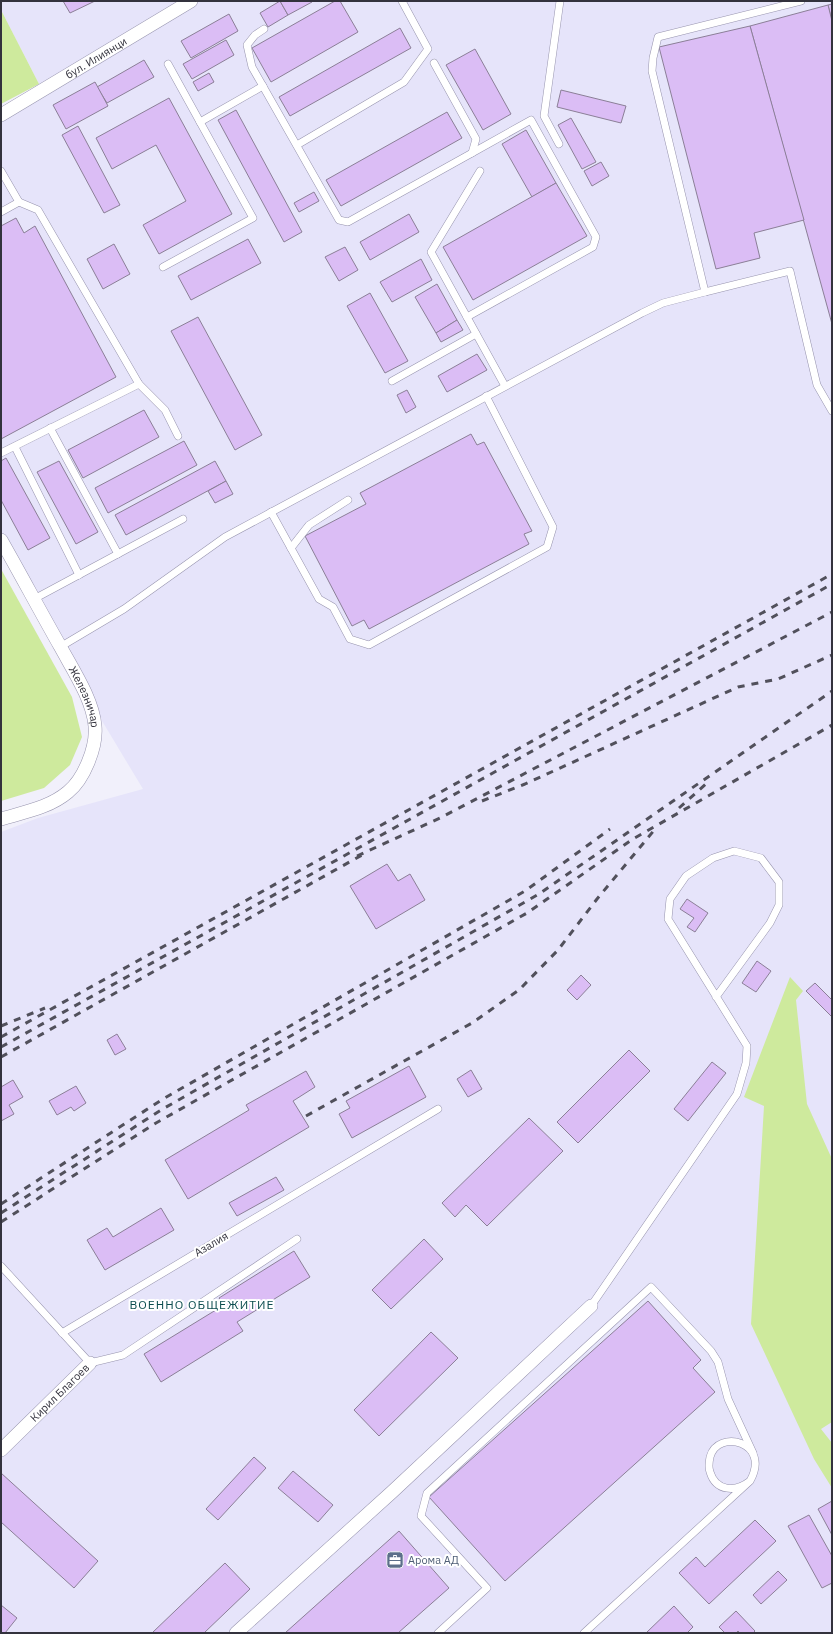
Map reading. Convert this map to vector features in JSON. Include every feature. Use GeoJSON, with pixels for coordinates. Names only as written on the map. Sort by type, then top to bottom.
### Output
{"type":"FeatureCollection","features":[{"type":"Feature","properties":{"kind":"street","name":"бул. Илиянци"},"geometry":{"type":"LineString","coordinates":[[1,115],[185,3]]}},
{"type":"Feature","properties":{"kind":"street","name":"Железничар"},"geometry":{"type":"LineString","coordinates":[[1,540],[87,696],[96,727],[92,750],[84,774],[69,792],[39,808],[1,819]]}},
{"type":"Feature","properties":{"kind":"street"},"geometry":{"type":"LineString","coordinates":[[236,1633],[392,1492],[591,1306]]}},
{"type":"Feature","properties":{"kind":"street","name":"Кирил Благоев"},"geometry":{"type":"LineString","coordinates":[[1,1450],[90,1362]]}},
{"type":"Feature","properties":{"kind":"lane"},"geometry":{"type":"LineString","coordinates":[[296,145],[404,82],[428,49],[402,1]]}},
{"type":"Feature","properties":{"kind":"lane"},"geometry":{"type":"LineString","coordinates":[[559,144],[544,116],[560,1]]}},
{"type":"Feature","properties":{"kind":"lane"},"geometry":{"type":"LineString","coordinates":[[705,292],[652,71],[653,58],[658,37],[801,1]]}},
{"type":"Feature","properties":{"kind":"lane"},"geometry":{"type":"LineString","coordinates":[[264,29],[255,35],[247,46],[252,67],[339,220],[348,222],[530,120],[596,237],[593,247],[467,317]]}},
{"type":"Feature","properties":{"kind":"lane"},"geometry":{"type":"LineString","coordinates":[[434,63],[476,139],[472,153]]}},
{"type":"Feature","properties":{"kind":"lane"},"geometry":{"type":"LineString","coordinates":[[163,267],[252,218],[168,64]]}},
{"type":"Feature","properties":{"kind":"lane"},"geometry":{"type":"LineString","coordinates":[[200,122],[263,86]]}},
{"type":"Feature","properties":{"kind":"lane"},"geometry":{"type":"LineString","coordinates":[[1,171],[20,202],[38,210],[139,384],[165,410],[178,436]]}},
{"type":"Feature","properties":{"kind":"lane"},"geometry":{"type":"LineString","coordinates":[[480,171],[431,252],[505,386]]}},
{"type":"Feature","properties":{"kind":"lane"},"geometry":{"type":"LineString","coordinates":[[1,212],[20,202]]}},
{"type":"Feature","properties":{"kind":"lane"},"geometry":{"type":"LineString","coordinates":[[60,647],[124,609],[225,537],[486,396],[663,303],[790,271],[817,385],[832,411]]}},
{"type":"Feature","properties":{"kind":"lane"},"geometry":{"type":"LineString","coordinates":[[392,381],[476,334]]}},
{"type":"Feature","properties":{"kind":"lane"},"geometry":{"type":"LineString","coordinates":[[1,453],[139,384]]}},
{"type":"Feature","properties":{"kind":"lane"},"geometry":{"type":"LineString","coordinates":[[271,512],[319,599],[333,607],[350,639],[369,645],[547,547],[553,527],[486,396]]}},
{"type":"Feature","properties":{"kind":"lane"},"geometry":{"type":"LineString","coordinates":[[50,428],[118,554]]}},
{"type":"Feature","properties":{"kind":"lane"},"geometry":{"type":"LineString","coordinates":[[15,447],[79,575]]}},
{"type":"Feature","properties":{"kind":"lane"},"geometry":{"type":"LineString","coordinates":[[291,548],[309,525],[348,500]]}},
{"type":"Feature","properties":{"kind":"lane"},"geometry":{"type":"LineString","coordinates":[[34,600],[183,519]]}},
{"type":"Feature","properties":{"kind":"lane"},"geometry":{"type":"LineString","coordinates":[[591,1306],[737,1094],[746,1063],[747,1046],[716,997],[668,920],[670,899],[686,876],[713,858],[734,851],[761,858],[779,882],[779,905],[770,923],[716,997]]}},
{"type":"Feature","properties":{"kind":"lane","name":"Азалия"},"geometry":{"type":"LineString","coordinates":[[62,1333],[438,1109]]}},
{"type":"Feature","properties":{"kind":"lane"},"geometry":{"type":"LineString","coordinates":[[90,1362],[123,1355],[296,1238]]}},
{"type":"Feature","properties":{"kind":"lane"},"geometry":{"type":"LineString","coordinates":[[1,1266],[62,1333]]}},
{"type":"Feature","properties":{"kind":"lane"},"geometry":{"type":"LineString","coordinates":[[438,1633],[487,1588],[421,1516],[427,1492],[651,1287],[712,1351],[718,1362],[728,1399],[756,1462],[756,1467],[750,1481],[584,1633]]}},
{"type":"Feature","properties":{"kind":"lane","name":"Кирил Благоев"},"geometry":{"type":"LineString","coordinates":[[62,1333],[90,1362]]}},
{"type":"Feature","properties":{"kind":"lane"},"geometry":{"type":"LineString","coordinates":[[750,1481],[744,1486],[736,1489],[728,1489],[720,1486],[714,1481],[710,1473],[709,1463],[711,1454],[717,1447],[726,1442],[736,1442],[745,1445],[752,1453]]}},
{"type":"Feature","properties":{"kind":"shaded area"},"geometry":{"type":"Polygon","coordinates":[[[1,1],[832,1],[832,1633],[1,1633],[1,832],[38,818],[143,789],[87,696],[1,540],[1,112],[39,84],[1,10],[1,1]]]}},
{"type":"Feature","properties":{"kind":"green space"},"geometry":{"type":"Polygon","coordinates":[[[1,10],[39,84],[1,104],[1,10]]]}},
{"type":"Feature","properties":{"kind":"green space"},"geometry":{"type":"Polygon","coordinates":[[[1,569],[72,697],[82,737],[70,765],[44,788],[1,801],[1,569]]]}},
{"type":"Feature","properties":{"kind":"green space"},"geometry":{"type":"Polygon","coordinates":[[[790,977],[803,991],[796,1000],[807,1104],[832,1159],[832,1422],[821,1429],[832,1443],[832,1488],[814,1459],[751,1324],[764,1106],[744,1097],[790,977]]]}},
{"type":"Feature","properties":{"kind":"building"},"geometry":{"type":"Polygon","coordinates":[[[63,1],[95,1],[70,13],[63,1]]]}},
{"type":"Feature","properties":{"kind":"building"},"geometry":{"type":"Polygon","coordinates":[[[280,1],[288,15],[268,27],[260,13],[280,1]]]}},
{"type":"Feature","properties":{"kind":"building"},"geometry":{"type":"Polygon","coordinates":[[[280,1],[311,1],[312,2],[288,15],[280,1]]]}},
{"type":"Feature","properties":{"kind":"building"},"geometry":{"type":"Polygon","coordinates":[[[335,1],[340,1],[358,32],[271,82],[252,48],[335,1]]]}},
{"type":"Feature","properties":{"kind":"building"},"geometry":{"type":"Polygon","coordinates":[[[832,4],[832,21],[828,5],[832,4]]]}},
{"type":"Feature","properties":{"kind":"building"},"geometry":{"type":"Polygon","coordinates":[[[828,5],[832,21],[832,324],[750,26],[828,5]]]}},
{"type":"Feature","properties":{"kind":"building"},"geometry":{"type":"Polygon","coordinates":[[[229,14],[238,31],[191,58],[181,41],[229,14]]]}},
{"type":"Feature","properties":{"kind":"building"},"geometry":{"type":"Polygon","coordinates":[[[750,26],[804,220],[754,233],[760,258],[716,269],[659,47],[750,26]]]}},
{"type":"Feature","properties":{"kind":"building"},"geometry":{"type":"Polygon","coordinates":[[[400,28],[411,48],[290,116],[279,97],[400,28]]]}},
{"type":"Feature","properties":{"kind":"building"},"geometry":{"type":"Polygon","coordinates":[[[226,40],[234,55],[192,79],[183,64],[226,40]]]}},
{"type":"Feature","properties":{"kind":"building"},"geometry":{"type":"Polygon","coordinates":[[[475,49],[511,114],[483,130],[446,65],[475,49]]]}},
{"type":"Feature","properties":{"kind":"building"},"geometry":{"type":"Polygon","coordinates":[[[144,60],[154,77],[107,103],[97,87],[144,60]]]}},
{"type":"Feature","properties":{"kind":"building"},"geometry":{"type":"Polygon","coordinates":[[[209,73],[214,82],[198,91],[193,82],[209,73]]]}},
{"type":"Feature","properties":{"kind":"building"},"geometry":{"type":"Polygon","coordinates":[[[95,82],[108,106],[66,129],[53,105],[95,82]]]}},
{"type":"Feature","properties":{"kind":"building"},"geometry":{"type":"Polygon","coordinates":[[[561,90],[626,106],[621,123],[557,107],[561,90]]]}},
{"type":"Feature","properties":{"kind":"building"},"geometry":{"type":"Polygon","coordinates":[[[169,98],[232,214],[159,254],[143,225],[186,201],[156,145],[112,169],[96,138],[169,98]]]}},
{"type":"Feature","properties":{"kind":"building"},"geometry":{"type":"Polygon","coordinates":[[[236,110],[302,232],[284,242],[218,120],[236,110]]]}},
{"type":"Feature","properties":{"kind":"building"},"geometry":{"type":"Polygon","coordinates":[[[447,112],[462,138],[341,206],[326,180],[447,112]]]}},
{"type":"Feature","properties":{"kind":"building"},"geometry":{"type":"Polygon","coordinates":[[[571,118],[596,162],[582,169],[558,125],[571,118]]]}},
{"type":"Feature","properties":{"kind":"building"},"geometry":{"type":"Polygon","coordinates":[[[78,126],[120,205],[104,213],[62,135],[78,126]]]}},
{"type":"Feature","properties":{"kind":"building"},"geometry":{"type":"Polygon","coordinates":[[[526,130],[556,183],[532,197],[502,144],[526,130]]]}},
{"type":"Feature","properties":{"kind":"building"},"geometry":{"type":"Polygon","coordinates":[[[601,162],[609,176],[592,186],[584,171],[601,162]]]}},
{"type":"Feature","properties":{"kind":"building"},"geometry":{"type":"Polygon","coordinates":[[[556,183],[587,236],[473,300],[443,247],[556,183]]]}},
{"type":"Feature","properties":{"kind":"building"},"geometry":{"type":"Polygon","coordinates":[[[314,192],[319,201],[299,212],[294,203],[314,192]]]}},
{"type":"Feature","properties":{"kind":"building"},"geometry":{"type":"Polygon","coordinates":[[[409,214],[419,232],[370,260],[360,242],[409,214]]]}},
{"type":"Feature","properties":{"kind":"building"},"geometry":{"type":"Polygon","coordinates":[[[16,218],[24,233],[35,226],[116,377],[1,439],[1,226],[16,218]]]}},
{"type":"Feature","properties":{"kind":"building"},"geometry":{"type":"Polygon","coordinates":[[[248,239],[261,263],[191,300],[178,276],[248,239]]]}},
{"type":"Feature","properties":{"kind":"building"},"geometry":{"type":"Polygon","coordinates":[[[114,244],[130,274],[103,289],[87,259],[114,244]]]}},
{"type":"Feature","properties":{"kind":"building"},"geometry":{"type":"Polygon","coordinates":[[[345,247],[358,270],[339,281],[325,257],[345,247]]]}},
{"type":"Feature","properties":{"kind":"building"},"geometry":{"type":"Polygon","coordinates":[[[421,259],[432,280],[392,302],[380,282],[421,259]]]}},
{"type":"Feature","properties":{"kind":"building"},"geometry":{"type":"Polygon","coordinates":[[[437,284],[457,320],[436,333],[415,297],[437,284]]]}},
{"type":"Feature","properties":{"kind":"building"},"geometry":{"type":"Polygon","coordinates":[[[370,293],[408,361],[385,373],[347,306],[370,293]]]}},
{"type":"Feature","properties":{"kind":"building"},"geometry":{"type":"Polygon","coordinates":[[[198,317],[262,435],[235,450],[171,331],[198,317]]]}},
{"type":"Feature","properties":{"kind":"building"},"geometry":{"type":"Polygon","coordinates":[[[457,320],[463,330],[441,342],[436,333],[457,320]]]}},
{"type":"Feature","properties":{"kind":"building"},"geometry":{"type":"Polygon","coordinates":[[[477,354],[487,370],[447,392],[438,376],[477,354]]]}},
{"type":"Feature","properties":{"kind":"building"},"geometry":{"type":"Polygon","coordinates":[[[407,390],[416,407],[406,413],[397,395],[407,390]]]}},
{"type":"Feature","properties":{"kind":"building"},"geometry":{"type":"Polygon","coordinates":[[[144,410],[159,437],[83,478],[68,450],[144,410]]]}},
{"type":"Feature","properties":{"kind":"building"},"geometry":{"type":"Polygon","coordinates":[[[471,434],[477,445],[484,442],[532,531],[524,534],[529,544],[369,629],[364,620],[352,626],[305,536],[366,504],[360,493],[471,434]]]}},
{"type":"Feature","properties":{"kind":"building"},"geometry":{"type":"Polygon","coordinates":[[[184,441],[197,465],[108,513],[95,488],[184,441]]]}},
{"type":"Feature","properties":{"kind":"building"},"geometry":{"type":"Polygon","coordinates":[[[6,458],[50,538],[28,550],[1,500],[1,461],[6,458]]]}},
{"type":"Feature","properties":{"kind":"building"},"geometry":{"type":"Polygon","coordinates":[[[59,461],[98,532],[76,544],[37,472],[59,461]]]}},
{"type":"Feature","properties":{"kind":"building"},"geometry":{"type":"Polygon","coordinates":[[[215,461],[226,481],[126,535],[115,515],[215,461]]]}},
{"type":"Feature","properties":{"kind":"building"},"geometry":{"type":"Polygon","coordinates":[[[226,481],[233,494],[215,503],[208,491],[226,481]]]}},
{"type":"Feature","properties":{"kind":"building"},"geometry":{"type":"Polygon","coordinates":[[[387,864],[398,881],[410,874],[425,900],[376,929],[350,886],[387,864]]]}},
{"type":"Feature","properties":{"kind":"building"},"geometry":{"type":"Polygon","coordinates":[[[687,899],[708,913],[695,932],[687,927],[694,918],[680,909],[687,899]]]}},
{"type":"Feature","properties":{"kind":"building"},"geometry":{"type":"Polygon","coordinates":[[[757,961],[771,971],[756,992],[742,983],[757,961]]]}},
{"type":"Feature","properties":{"kind":"building"},"geometry":{"type":"Polygon","coordinates":[[[581,975],[591,985],[577,1000],[567,990],[581,975]]]}},
{"type":"Feature","properties":{"kind":"building"},"geometry":{"type":"Polygon","coordinates":[[[815,983],[832,1000],[832,1017],[806,991],[815,983]]]}},
{"type":"Feature","properties":{"kind":"building"},"geometry":{"type":"Polygon","coordinates":[[[117,1034],[126,1049],[115,1055],[107,1040],[117,1034]]]}},
{"type":"Feature","properties":{"kind":"building"},"geometry":{"type":"Polygon","coordinates":[[[629,1050],[650,1071],[578,1143],[557,1122],[629,1050]]]}},
{"type":"Feature","properties":{"kind":"building"},"geometry":{"type":"Polygon","coordinates":[[[712,1062],[726,1073],[688,1121],[674,1109],[712,1062]]]}},
{"type":"Feature","properties":{"kind":"building"},"geometry":{"type":"Polygon","coordinates":[[[409,1066],[426,1097],[352,1138],[339,1114],[350,1108],[346,1101],[409,1066]]]}},
{"type":"Feature","properties":{"kind":"building"},"geometry":{"type":"Polygon","coordinates":[[[471,1070],[482,1089],[468,1097],[457,1079],[471,1070]]]}},
{"type":"Feature","properties":{"kind":"building"},"geometry":{"type":"Polygon","coordinates":[[[306,1071],[315,1087],[293,1101],[309,1127],[188,1199],[165,1160],[249,1110],[246,1105],[306,1071]]]}},
{"type":"Feature","properties":{"kind":"building"},"geometry":{"type":"Polygon","coordinates":[[[13,1080],[23,1097],[9,1105],[14,1114],[1,1121],[1,1087],[13,1080]]]}},
{"type":"Feature","properties":{"kind":"building"},"geometry":{"type":"Polygon","coordinates":[[[76,1086],[86,1103],[74,1111],[71,1107],[57,1115],[49,1101],[76,1086]]]}},
{"type":"Feature","properties":{"kind":"building"},"geometry":{"type":"Polygon","coordinates":[[[529,1118],[563,1151],[487,1226],[466,1205],[455,1217],[442,1203],[529,1118]]]}},
{"type":"Feature","properties":{"kind":"building"},"geometry":{"type":"Polygon","coordinates":[[[276,1177],[284,1190],[237,1216],[229,1203],[276,1177]]]}},
{"type":"Feature","properties":{"kind":"building"},"geometry":{"type":"Polygon","coordinates":[[[161,1208],[174,1230],[105,1270],[87,1240],[107,1228],[113,1237],[161,1208]]]}},
{"type":"Feature","properties":{"kind":"building"},"geometry":{"type":"Polygon","coordinates":[[[424,1239],[443,1259],[391,1309],[372,1290],[424,1239]]]}},
{"type":"Feature","properties":{"kind":"building"},"geometry":{"type":"Polygon","coordinates":[[[294,1251],[310,1277],[237,1322],[243,1331],[161,1382],[144,1354],[224,1305],[219,1298],[294,1251]]]}},
{"type":"Feature","properties":{"kind":"building"},"geometry":{"type":"Polygon","coordinates":[[[648,1301],[701,1360],[693,1368],[715,1392],[505,1581],[429,1497],[648,1301]]]}},
{"type":"Feature","properties":{"kind":"building"},"geometry":{"type":"Polygon","coordinates":[[[431,1332],[458,1358],[379,1436],[354,1410],[431,1332]]]}},
{"type":"Feature","properties":{"kind":"building"},"geometry":{"type":"Polygon","coordinates":[[[254,1457],[266,1468],[218,1520],[206,1509],[254,1457]]]}},
{"type":"Feature","properties":{"kind":"building"},"geometry":{"type":"Polygon","coordinates":[[[293,1471],[333,1505],[318,1522],[278,1488],[293,1471]]]}},
{"type":"Feature","properties":{"kind":"building"},"geometry":{"type":"Polygon","coordinates":[[[1,1473],[98,1561],[74,1588],[1,1522],[1,1473]]]}},
{"type":"Feature","properties":{"kind":"building"},"geometry":{"type":"Polygon","coordinates":[[[832,1501],[832,1535],[818,1509],[832,1501]]]}},
{"type":"Feature","properties":{"kind":"building"},"geometry":{"type":"Polygon","coordinates":[[[809,1515],[832,1556],[832,1583],[822,1588],[788,1526],[809,1515]]]}},
{"type":"Feature","properties":{"kind":"building"},"geometry":{"type":"Polygon","coordinates":[[[755,1520],[776,1541],[709,1604],[679,1573],[696,1557],[705,1567],[755,1520]]]}},
{"type":"Feature","properties":{"kind":"building","name":"Арома АД"},"geometry":{"type":"Polygon","coordinates":[[[399,1531],[449,1588],[398,1633],[285,1633],[399,1531]]]}},
{"type":"Feature","properties":{"kind":"building"},"geometry":{"type":"Polygon","coordinates":[[[225,1563],[250,1589],[204,1633],[152,1633],[225,1563]]]}},
{"type":"Feature","properties":{"kind":"building"},"geometry":{"type":"Polygon","coordinates":[[[778,1571],[787,1580],[761,1604],[753,1595],[778,1571]]]}},
{"type":"Feature","properties":{"kind":"building"},"geometry":{"type":"Polygon","coordinates":[[[1,1605],[17,1618],[5,1633],[1,1633],[1,1605]]]}},
{"type":"Feature","properties":{"kind":"building"},"geometry":{"type":"Polygon","coordinates":[[[674,1606],[693,1627],[687,1633],[646,1633],[674,1606]]]}},
{"type":"Feature","properties":{"kind":"building"},"geometry":{"type":"Polygon","coordinates":[[[736,1611],[755,1631],[753,1633],[740,1633],[738,1631],[736,1633],[725,1633],[719,1627],[736,1611]]]}},
{"type":"Feature","properties":{"kind":"railway"},"geometry":{"type":"LineString","coordinates":[[1,1037],[832,574]]}},
{"type":"Feature","properties":{"kind":"railway"},"geometry":{"type":"LineString","coordinates":[[1,1047],[832,584]]}},
{"type":"Feature","properties":{"kind":"railway"},"geometry":{"type":"LineString","coordinates":[[357,856],[440,818],[832,612]]}},
{"type":"Feature","properties":{"kind":"railway"},"geometry":{"type":"LineString","coordinates":[[482,801],[525,784],[738,687],[778,679],[832,655]]}},
{"type":"Feature","properties":{"kind":"railway"},"geometry":{"type":"LineString","coordinates":[[1,1213],[161,1110],[539,894],[832,691]]}},
{"type":"Feature","properties":{"kind":"railway"},"geometry":{"type":"LineString","coordinates":[[1,1222],[156,1123],[527,913],[633,839],[832,725]]}},
{"type":"Feature","properties":{"kind":"railway"},"geometry":{"type":"LineString","coordinates":[[679,808],[707,783]]}},
{"type":"Feature","properties":{"kind":"railway"},"geometry":{"type":"LineString","coordinates":[[306,1116],[472,1023],[519,990],[558,950],[597,899],[656,828]]}},
{"type":"Feature","properties":{"kind":"railway"},"geometry":{"type":"LineString","coordinates":[[1,1204],[163,1099],[525,891],[610,829]]}},
{"type":"Feature","properties":{"kind":"railway"},"geometry":{"type":"LineString","coordinates":[[1,1057],[362,855]]}},
{"type":"Feature","properties":{"kind":"railway"},"geometry":{"type":"LineString","coordinates":[[1,1026],[45,1008]]}},
{"type":"Feature","properties":{"kind":"place","name":"Арома АД"},"geometry":{"type":"Point","coordinates":[395,1560]}},
{"type":"Feature","properties":{"kind":"district","name":"ВОЕННО ОБЩЕЖИТИЕ"},"geometry":{"type":"Point","coordinates":[202,1304]}}]}
